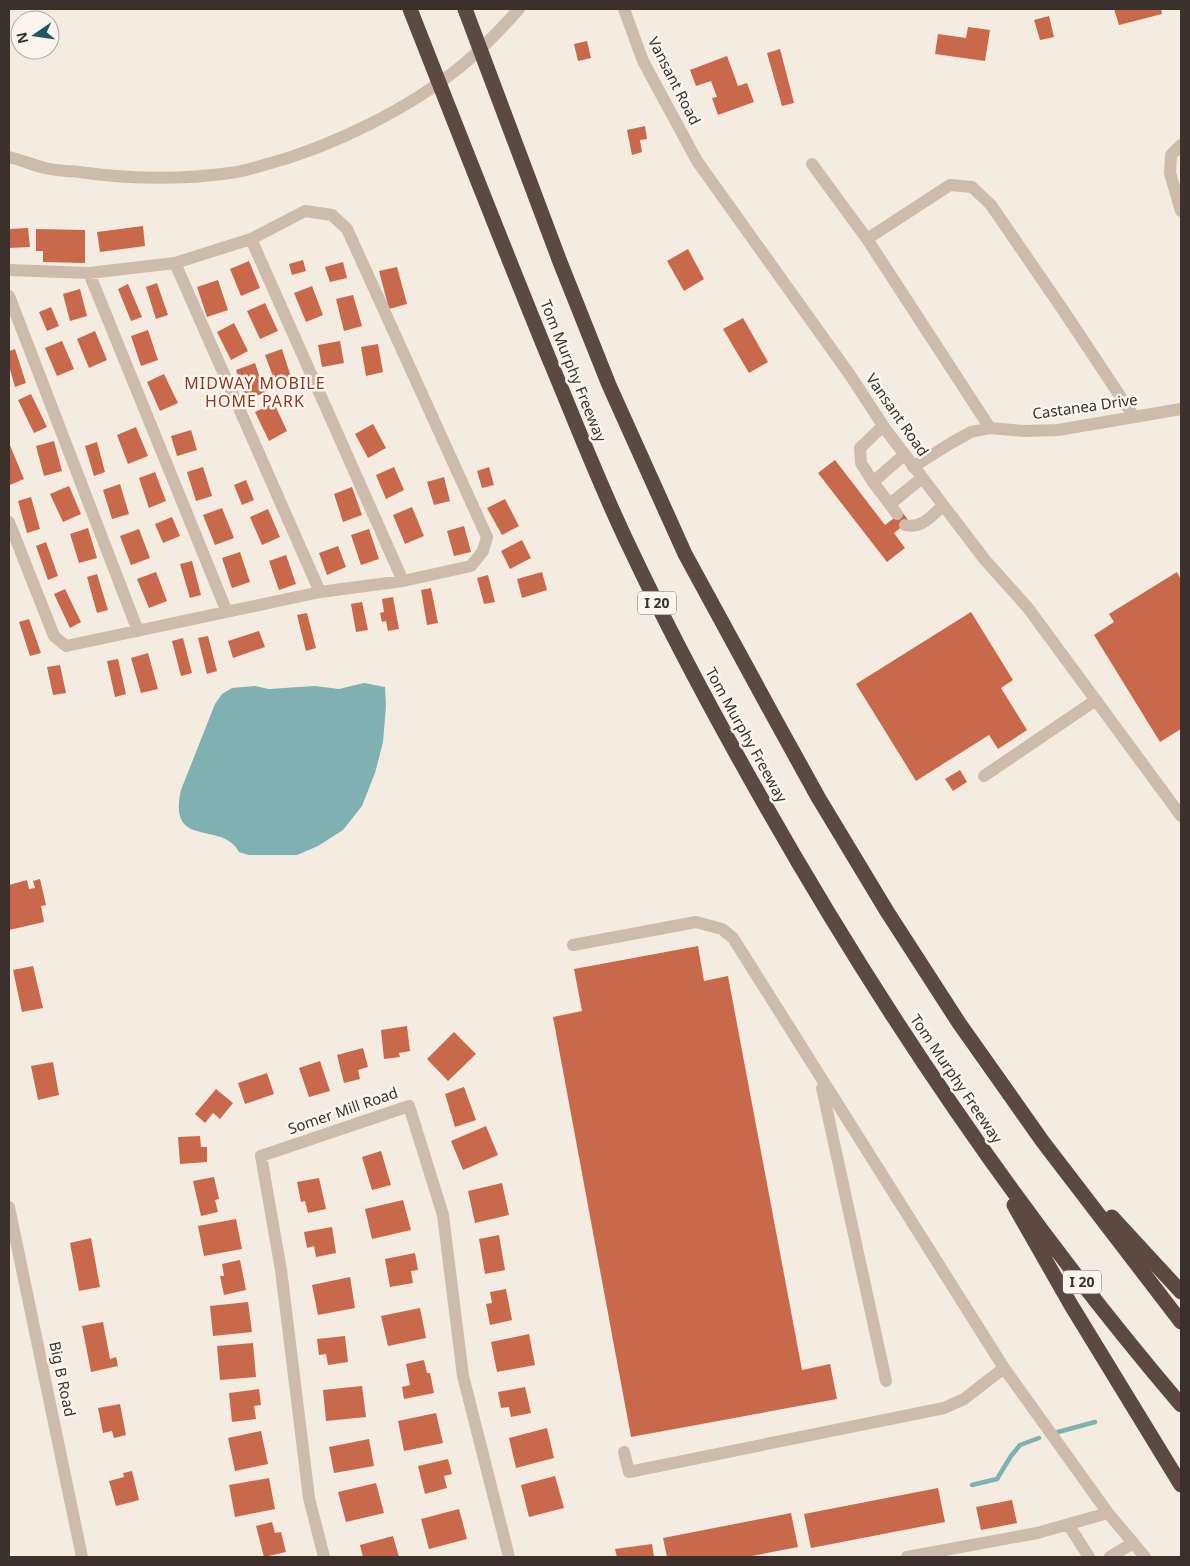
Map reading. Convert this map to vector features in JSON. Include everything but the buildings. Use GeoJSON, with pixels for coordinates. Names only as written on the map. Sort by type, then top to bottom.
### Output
{"type":"FeatureCollection","features":[{"type":"Feature","properties":{"kind":"highway","name":"Tom Murphy Freeway"},"geometry":{"type":"LineString","coordinates":[[410,9],[590,458],[628,545],[730,745],[812,888],[912,1048],[987,1156],[1134,1350],[1181,1405]]}},
{"type":"Feature","properties":{"kind":"highway","name":"Tom Murphy Freeway"},"geometry":{"type":"LineString","coordinates":[[465,9],[560,262],[610,384],[685,554],[818,797],[888,913],[959,1023],[1043,1142],[1181,1322]]}},
{"type":"Feature","properties":{"kind":"highway"},"geometry":{"type":"LineString","coordinates":[[1043,1142],[1181,1292]]}},
{"type":"Feature","properties":{"kind":"highway"},"geometry":{"type":"LineString","coordinates":[[987,1156],[1071,1305],[1181,1485]]}},
{"type":"Feature","properties":{"kind":"street"},"geometry":{"type":"LineString","coordinates":[[9,157],[46,168],[103,176],[174,178],[232,173],[290,158],[328,143],[399,107],[443,80],[498,33],[519,9]]}},
{"type":"Feature","properties":{"kind":"street","name":"Vansant Road"},"geometry":{"type":"LineString","coordinates":[[624,9],[643,61],[697,162],[850,375],[904,455],[985,560],[1028,608],[1181,816]]}},
{"type":"Feature","properties":{"kind":"street"},"geometry":{"type":"LineString","coordinates":[[1181,145],[1171,155],[1170,174],[1181,211]]}},
{"type":"Feature","properties":{"kind":"street"},"geometry":{"type":"LineString","coordinates":[[812,164],[867,239],[990,428]]}},
{"type":"Feature","properties":{"kind":"street"},"geometry":{"type":"LineString","coordinates":[[867,239],[950,185],[972,187],[991,205],[1134,417]]}},
{"type":"Feature","properties":{"kind":"street"},"geometry":{"type":"LineString","coordinates":[[9,270],[89,273],[175,263],[251,239],[305,211],[332,214],[347,229],[487,537],[483,551],[471,566],[402,581],[320,592],[66,646],[54,636],[9,522]]}},
{"type":"Feature","properties":{"kind":"street"},"geometry":{"type":"LineString","coordinates":[[251,239],[402,581]]}},
{"type":"Feature","properties":{"kind":"street"},"geometry":{"type":"LineString","coordinates":[[175,263],[320,592]]}},
{"type":"Feature","properties":{"kind":"street"},"geometry":{"type":"LineString","coordinates":[[89,273],[227,612]]}},
{"type":"Feature","properties":{"kind":"street"},"geometry":{"type":"LineString","coordinates":[[9,296],[138,632]]}},
{"type":"Feature","properties":{"kind":"street","name":"Castanea Drive"},"geometry":{"type":"LineString","coordinates":[[914,467],[951,442],[971,432],[990,428],[1024,431],[1058,430],[1181,409]]}},
{"type":"Feature","properties":{"kind":"street"},"geometry":{"type":"LineString","coordinates":[[883,426],[860,448],[861,463],[894,509],[922,478]]}},
{"type":"Feature","properties":{"kind":"street"},"geometry":{"type":"LineString","coordinates":[[873,482],[904,455]]}},
{"type":"Feature","properties":{"kind":"street"},"geometry":{"type":"LineString","coordinates":[[910,526],[921,524],[943,506]]}},
{"type":"Feature","properties":{"kind":"street"},"geometry":{"type":"LineString","coordinates":[[984,776],[1096,700]]}},
{"type":"Feature","properties":{"kind":"street"},"geometry":{"type":"LineString","coordinates":[[573,945],[696,922],[722,929],[733,938],[1004,1368],[1108,1513],[1145,1557]]}},
{"type":"Feature","properties":{"kind":"street"},"geometry":{"type":"LineString","coordinates":[[820,1078],[886,1381]]}},
{"type":"Feature","properties":{"kind":"street","name":"Somer Mill Road"},"geometry":{"type":"LineString","coordinates":[[324,1557],[309,1498],[281,1270],[261,1156],[409,1106],[443,1215],[463,1376],[509,1557]]}},
{"type":"Feature","properties":{"kind":"street","name":"Big B Road"},"geometry":{"type":"LineString","coordinates":[[9,1207],[82,1557]]}},
{"type":"Feature","properties":{"kind":"street"},"geometry":{"type":"LineString","coordinates":[[624,1452],[629,1472],[944,1408],[964,1399],[1004,1368]]}},
{"type":"Feature","properties":{"kind":"street"},"geometry":{"type":"LineString","coordinates":[[907,1557],[1037,1533],[1108,1513]]}},
{"type":"Feature","properties":{"kind":"street"},"geometry":{"type":"LineString","coordinates":[[1068,1524],[1090,1557]]}},
{"type":"Feature","properties":{"kind":"street"},"geometry":{"type":"LineString","coordinates":[[1110,1557],[1134,1543]]}},
{"type":"Feature","properties":{"kind":"water"},"geometry":{"type":"Polygon","coordinates":[[[364,683],[385,687],[386,706],[383,742],[375,773],[362,806],[343,830],[318,846],[297,855],[249,855],[239,852],[231,843],[221,837],[189,828],[182,820],[179,809],[181,790],[215,704],[222,694],[232,688],[255,686],[269,689],[315,686],[339,689],[364,683]]]}},
{"type":"Feature","properties":{"kind":"waterway"},"geometry":{"type":"LineString","coordinates":[[1058,1432],[1095,1422]]}},
{"type":"Feature","properties":{"kind":"waterway"},"geometry":{"type":"LineString","coordinates":[[972,1485],[997,1479],[1020,1445],[1039,1438]]}},
{"type":"Feature","properties":{"kind":"district","name":"MIDWAY MOBILE HOME PARK"},"geometry":{"type":"Point","coordinates":[255,392]}}]}
